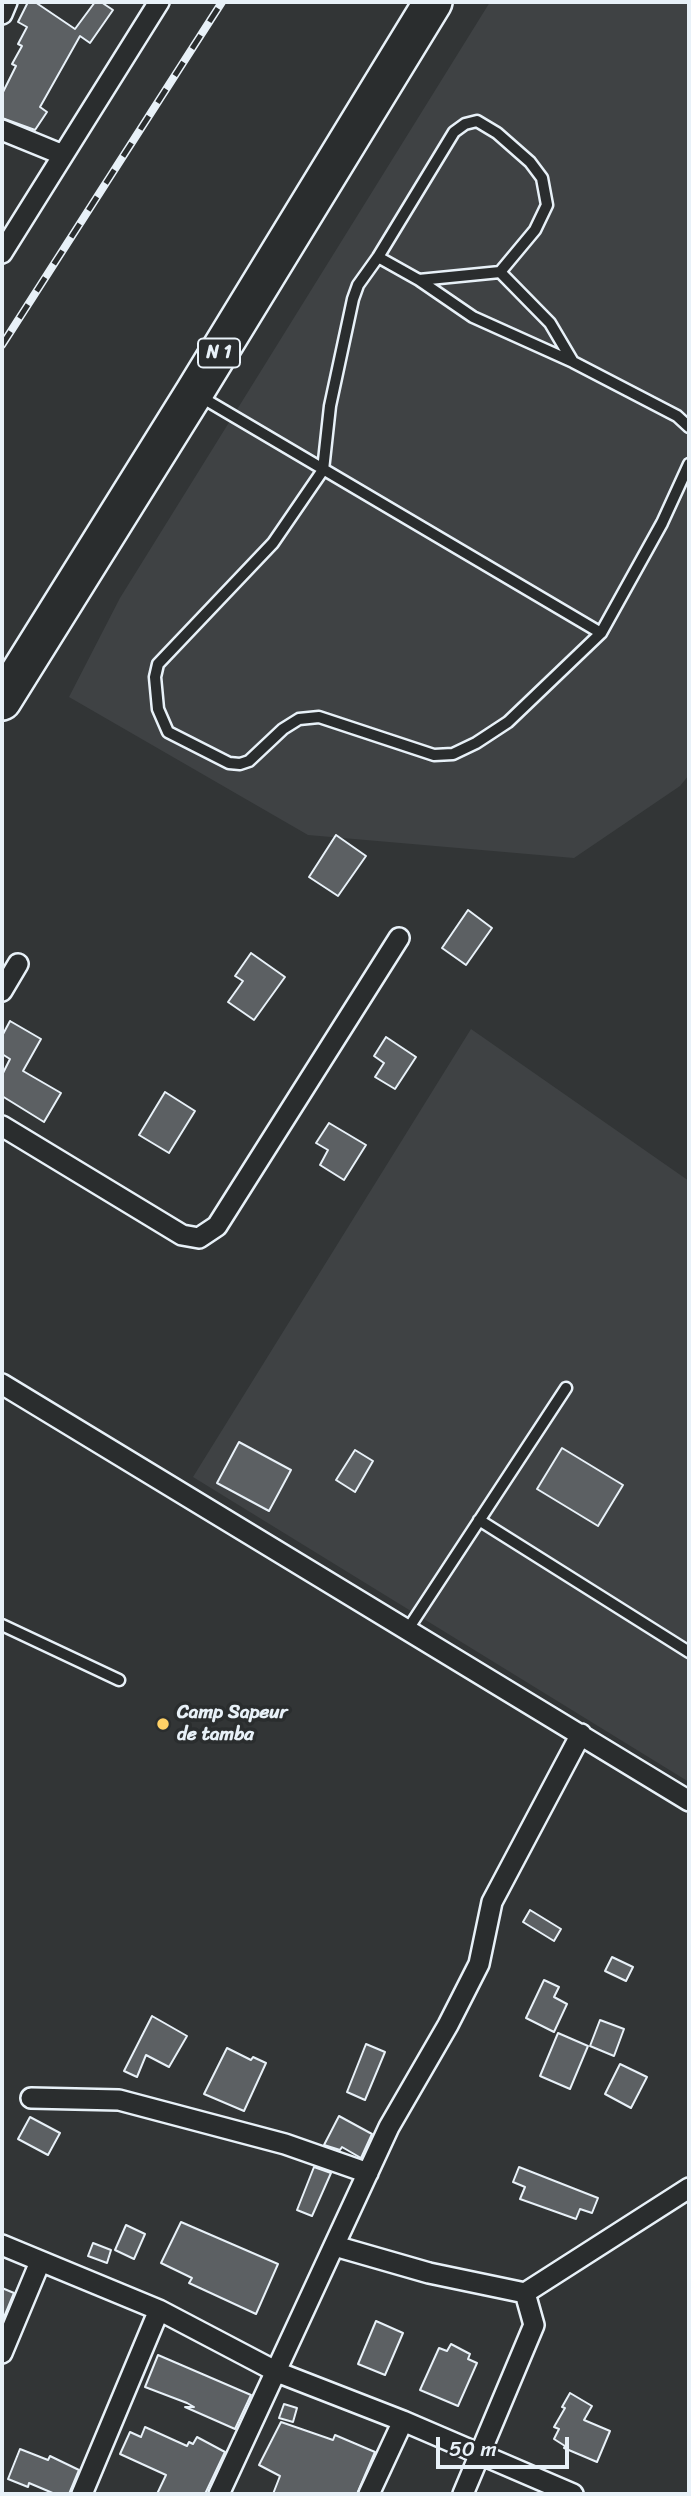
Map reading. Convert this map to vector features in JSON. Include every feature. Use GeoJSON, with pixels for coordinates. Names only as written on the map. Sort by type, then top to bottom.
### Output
{"type":"FeatureCollection","features":[{"type":"Feature","properties":{"kind":"highway","name":"N 1"},"geometry":{"type":"LineString","coordinates":[[2,701],[433,2]]}},
{"type":"Feature","properties":{"kind":"street"},"geometry":{"type":"LineString","coordinates":[[2,14],[7,2]]}},
{"type":"Feature","properties":{"kind":"street"},"geometry":{"type":"LineString","coordinates":[[2,253],[159,2]]}},
{"type":"Feature","properties":{"kind":"street"},"geometry":{"type":"LineString","coordinates":[[2,130],[62,155]]}},
{"type":"Feature","properties":{"kind":"street"},"geometry":{"type":"LineString","coordinates":[[2,1126],[182,1235],[199,1238],[217,1226],[399,938]]}},
{"type":"Feature","properties":{"kind":"street"},"geometry":{"type":"LineString","coordinates":[[2,991],[18,964]]}},
{"type":"Feature","properties":{"kind":"street"},"geometry":{"type":"LineString","coordinates":[[2,1384],[689,1801]]}},
{"type":"Feature","properties":{"kind":"street"},"geometry":{"type":"LineString","coordinates":[[219,2494],[389,2127],[448,2025],[479,1964],[492,1902],[581,1734]]}},
{"type":"Feature","properties":{"kind":"street"},"geometry":{"type":"LineString","coordinates":[[31,2098],[119,2100],[285,2144],[368,2173]]}},
{"type":"Feature","properties":{"kind":"street"},"geometry":{"type":"LineString","coordinates":[[335,2246],[429,2273],[525,2292],[689,2188]]}},
{"type":"Feature","properties":{"kind":"street"},"geometry":{"type":"LineString","coordinates":[[2,2245],[159,2310],[277,2372],[402,2421],[573,2494]]}},
{"type":"Feature","properties":{"kind":"street"},"geometry":{"type":"LineString","coordinates":[[2,2353],[40,2262]]}},
{"type":"Feature","properties":{"kind":"street"},"geometry":{"type":"LineString","coordinates":[[464,2494],[534,2325],[525,2292]]}},
{"type":"Feature","properties":{"kind":"street"},"geometry":{"type":"LineString","coordinates":[[82,2494],[159,2310]]}},
{"type":"Feature","properties":{"kind":"street"},"geometry":{"type":"LineString","coordinates":[[369,2494],[402,2421]]}},
{"type":"Feature","properties":{"kind":"lane"},"geometry":{"type":"LineString","coordinates":[[419,280],[500,272],[535,230],[547,205],[542,178],[530,162],[497,133],[477,121],[465,124],[454,132],[358,285],[330,406],[323,470],[273,543],[158,664],[155,677],[158,709],[168,732],[229,763],[240,764],[249,761],[283,729],[299,719],[319,717],[434,755],[453,754],[475,743],[508,722],[601,633],[662,523],[689,464]]}},
{"type":"Feature","properties":{"kind":"lane"},"geometry":{"type":"LineString","coordinates":[[378,257],[419,280],[473,317],[573,362],[677,416],[689,427]]}},
{"type":"Feature","properties":{"kind":"lane"},"geometry":{"type":"LineString","coordinates":[[500,272],[550,323],[573,362]]}},
{"type":"Feature","properties":{"kind":"lane"},"geometry":{"type":"LineString","coordinates":[[194,393],[601,633]]}},
{"type":"Feature","properties":{"kind":"lane"},"geometry":{"type":"LineString","coordinates":[[408,1629],[566,1388]]}},
{"type":"Feature","properties":{"kind":"lane"},"geometry":{"type":"LineString","coordinates":[[479,1520],[689,1652]]}},
{"type":"Feature","properties":{"kind":"lane"},"geometry":{"type":"LineString","coordinates":[[2,1625],[119,1680]]}},
{"type":"Feature","properties":{"kind":"shaded area"},"geometry":{"type":"Polygon","coordinates":[[[490,2],[689,2],[689,775],[680,786],[574,858],[308,835],[69,697],[120,598],[490,2]]]}},
{"type":"Feature","properties":{"kind":"shaded area"},"geometry":{"type":"Polygon","coordinates":[[[471,1029],[689,1181],[689,1782],[193,1477],[471,1029]]]}},
{"type":"Feature","properties":{"kind":"building"},"geometry":{"type":"Polygon","coordinates":[[[28,2],[35,2],[75,29],[95,2],[101,2],[113,10],[90,43],[80,36],[40,107],[47,112],[35,130],[2,118],[2,94],[16,66],[12,64],[22,46],[18,44],[27,27],[18,22],[28,2]]]}},
{"type":"Feature","properties":{"kind":"building"},"geometry":{"type":"Polygon","coordinates":[[[336,835],[366,856],[338,896],[309,877],[336,835]]]}},
{"type":"Feature","properties":{"kind":"building"},"geometry":{"type":"Polygon","coordinates":[[[468,910],[492,928],[466,965],[442,948],[468,910]]]}},
{"type":"Feature","properties":{"kind":"building"},"geometry":{"type":"Polygon","coordinates":[[[251,953],[285,977],[254,1020],[228,1002],[243,981],[235,976],[251,953]]]}},
{"type":"Feature","properties":{"kind":"building"},"geometry":{"type":"Polygon","coordinates":[[[10,1021],[41,1039],[23,1071],[61,1093],[44,1122],[2,1096],[2,1075],[10,1059],[2,1054],[2,1036],[10,1021]]]}},
{"type":"Feature","properties":{"kind":"building"},"geometry":{"type":"Polygon","coordinates":[[[386,1037],[416,1057],[395,1089],[375,1077],[384,1063],[374,1056],[386,1037]]]}},
{"type":"Feature","properties":{"kind":"building"},"geometry":{"type":"Polygon","coordinates":[[[165,1092],[195,1111],[169,1153],[139,1135],[165,1092]]]}},
{"type":"Feature","properties":{"kind":"building"},"geometry":{"type":"Polygon","coordinates":[[[329,1123],[366,1145],[344,1180],[320,1165],[328,1150],[316,1143],[329,1123]]]}},
{"type":"Feature","properties":{"kind":"building"},"geometry":{"type":"Polygon","coordinates":[[[239,1442],[291,1470],[269,1511],[217,1483],[239,1442]]]}},
{"type":"Feature","properties":{"kind":"building"},"geometry":{"type":"Polygon","coordinates":[[[562,1448],[623,1485],[598,1526],[537,1489],[562,1448]]]}},
{"type":"Feature","properties":{"kind":"building"},"geometry":{"type":"Polygon","coordinates":[[[355,1450],[373,1461],[355,1492],[336,1480],[355,1450]]]}},
{"type":"Feature","properties":{"kind":"building"},"geometry":{"type":"Polygon","coordinates":[[[530,1910],[561,1929],[554,1941],[523,1922],[530,1910]]]}},
{"type":"Feature","properties":{"kind":"building"},"geometry":{"type":"Polygon","coordinates":[[[612,1957],[633,1967],[626,1981],[605,1971],[612,1957]]]}},
{"type":"Feature","properties":{"kind":"building"},"geometry":{"type":"Polygon","coordinates":[[[544,1980],[559,1987],[554,1997],[567,2004],[554,2032],[526,2018],[544,1980]]]}},
{"type":"Feature","properties":{"kind":"building"},"geometry":{"type":"Polygon","coordinates":[[[152,2016],[187,2036],[169,2067],[146,2055],[137,2077],[124,2071],[152,2016]]]}},
{"type":"Feature","properties":{"kind":"building"},"geometry":{"type":"Polygon","coordinates":[[[600,2020],[624,2029],[614,2056],[590,2046],[600,2020]]]}},
{"type":"Feature","properties":{"kind":"building"},"geometry":{"type":"Polygon","coordinates":[[[558,2033],[588,2046],[570,2089],[540,2076],[558,2033]]]}},
{"type":"Feature","properties":{"kind":"building"},"geometry":{"type":"Polygon","coordinates":[[[366,2044],[385,2052],[365,2100],[347,2092],[366,2044]]]}},
{"type":"Feature","properties":{"kind":"building"},"geometry":{"type":"Polygon","coordinates":[[[227,2048],[251,2060],[253,2057],[266,2063],[244,2111],[204,2094],[227,2048]]]}},
{"type":"Feature","properties":{"kind":"building"},"geometry":{"type":"Polygon","coordinates":[[[620,2064],[647,2077],[631,2108],[605,2094],[620,2064]]]}},
{"type":"Feature","properties":{"kind":"building"},"geometry":{"type":"Polygon","coordinates":[[[339,2116],[372,2134],[361,2158],[342,2147],[340,2150],[324,2145],[339,2116]]]}},
{"type":"Feature","properties":{"kind":"building"},"geometry":{"type":"Polygon","coordinates":[[[30,2117],[60,2133],[48,2155],[18,2139],[30,2117]]]}},
{"type":"Feature","properties":{"kind":"building"},"geometry":{"type":"Polygon","coordinates":[[[314,2167],[331,2173],[312,2216],[297,2210],[314,2167]]]}},
{"type":"Feature","properties":{"kind":"building"},"geometry":{"type":"Polygon","coordinates":[[[519,2167],[598,2198],[592,2213],[580,2209],[576,2219],[520,2199],[525,2187],[513,2182],[519,2167]]]}},
{"type":"Feature","properties":{"kind":"building"},"geometry":{"type":"Polygon","coordinates":[[[181,2222],[278,2264],[256,2314],[189,2283],[192,2278],[161,2263],[181,2222]]]}},
{"type":"Feature","properties":{"kind":"building"},"geometry":{"type":"Polygon","coordinates":[[[126,2225],[145,2234],[134,2259],[115,2250],[126,2225]]]}},
{"type":"Feature","properties":{"kind":"building"},"geometry":{"type":"Polygon","coordinates":[[[93,2243],[111,2250],[107,2263],[88,2256],[93,2243]]]}},
{"type":"Feature","properties":{"kind":"building"},"geometry":{"type":"Polygon","coordinates":[[[2,2288],[14,2293],[2,2322],[2,2288]]]}},
{"type":"Feature","properties":{"kind":"building"},"geometry":{"type":"Polygon","coordinates":[[[376,2321],[403,2333],[385,2375],[358,2364],[376,2321]]]}},
{"type":"Feature","properties":{"kind":"building"},"geometry":{"type":"Polygon","coordinates":[[[451,2344],[470,2354],[468,2359],[477,2363],[458,2406],[420,2390],[439,2348],[447,2351],[451,2344]]]}},
{"type":"Feature","properties":{"kind":"building"},"geometry":{"type":"Polygon","coordinates":[[[158,2355],[251,2395],[235,2429],[185,2407],[194,2407],[187,2403],[145,2387],[158,2355]]]}},
{"type":"Feature","properties":{"kind":"building"},"geometry":{"type":"Polygon","coordinates":[[[570,2393],[592,2406],[584,2420],[610,2431],[597,2462],[564,2448],[565,2446],[554,2439],[559,2429],[554,2427],[570,2393]]]}},
{"type":"Feature","properties":{"kind":"building"},"geometry":{"type":"Polygon","coordinates":[[[284,2404],[297,2408],[293,2422],[279,2418],[284,2404]]]}},
{"type":"Feature","properties":{"kind":"building"},"geometry":{"type":"Polygon","coordinates":[[[281,2422],[333,2440],[335,2435],[375,2452],[357,2494],[273,2494],[280,2476],[259,2465],[281,2422]]]}},
{"type":"Feature","properties":{"kind":"building"},"geometry":{"type":"Polygon","coordinates":[[[145,2427],[187,2446],[189,2442],[193,2444],[197,2437],[225,2452],[205,2494],[157,2494],[166,2475],[120,2454],[130,2432],[141,2437],[145,2427]]]}},
{"type":"Feature","properties":{"kind":"building"},"geometry":{"type":"Polygon","coordinates":[[[20,2449],[48,2460],[50,2456],[79,2470],[69,2494],[55,2494],[29,2483],[28,2487],[8,2479],[20,2449]]]}},
{"type":"Feature","properties":{"kind":"railway"},"geometry":{"type":"LineString","coordinates":[[2,345],[222,2]]}},
{"type":"Feature","properties":{"kind":"place","name":"Camp Sapeur de tamba"},"geometry":{"type":"Point","coordinates":[163,1724]}}]}
